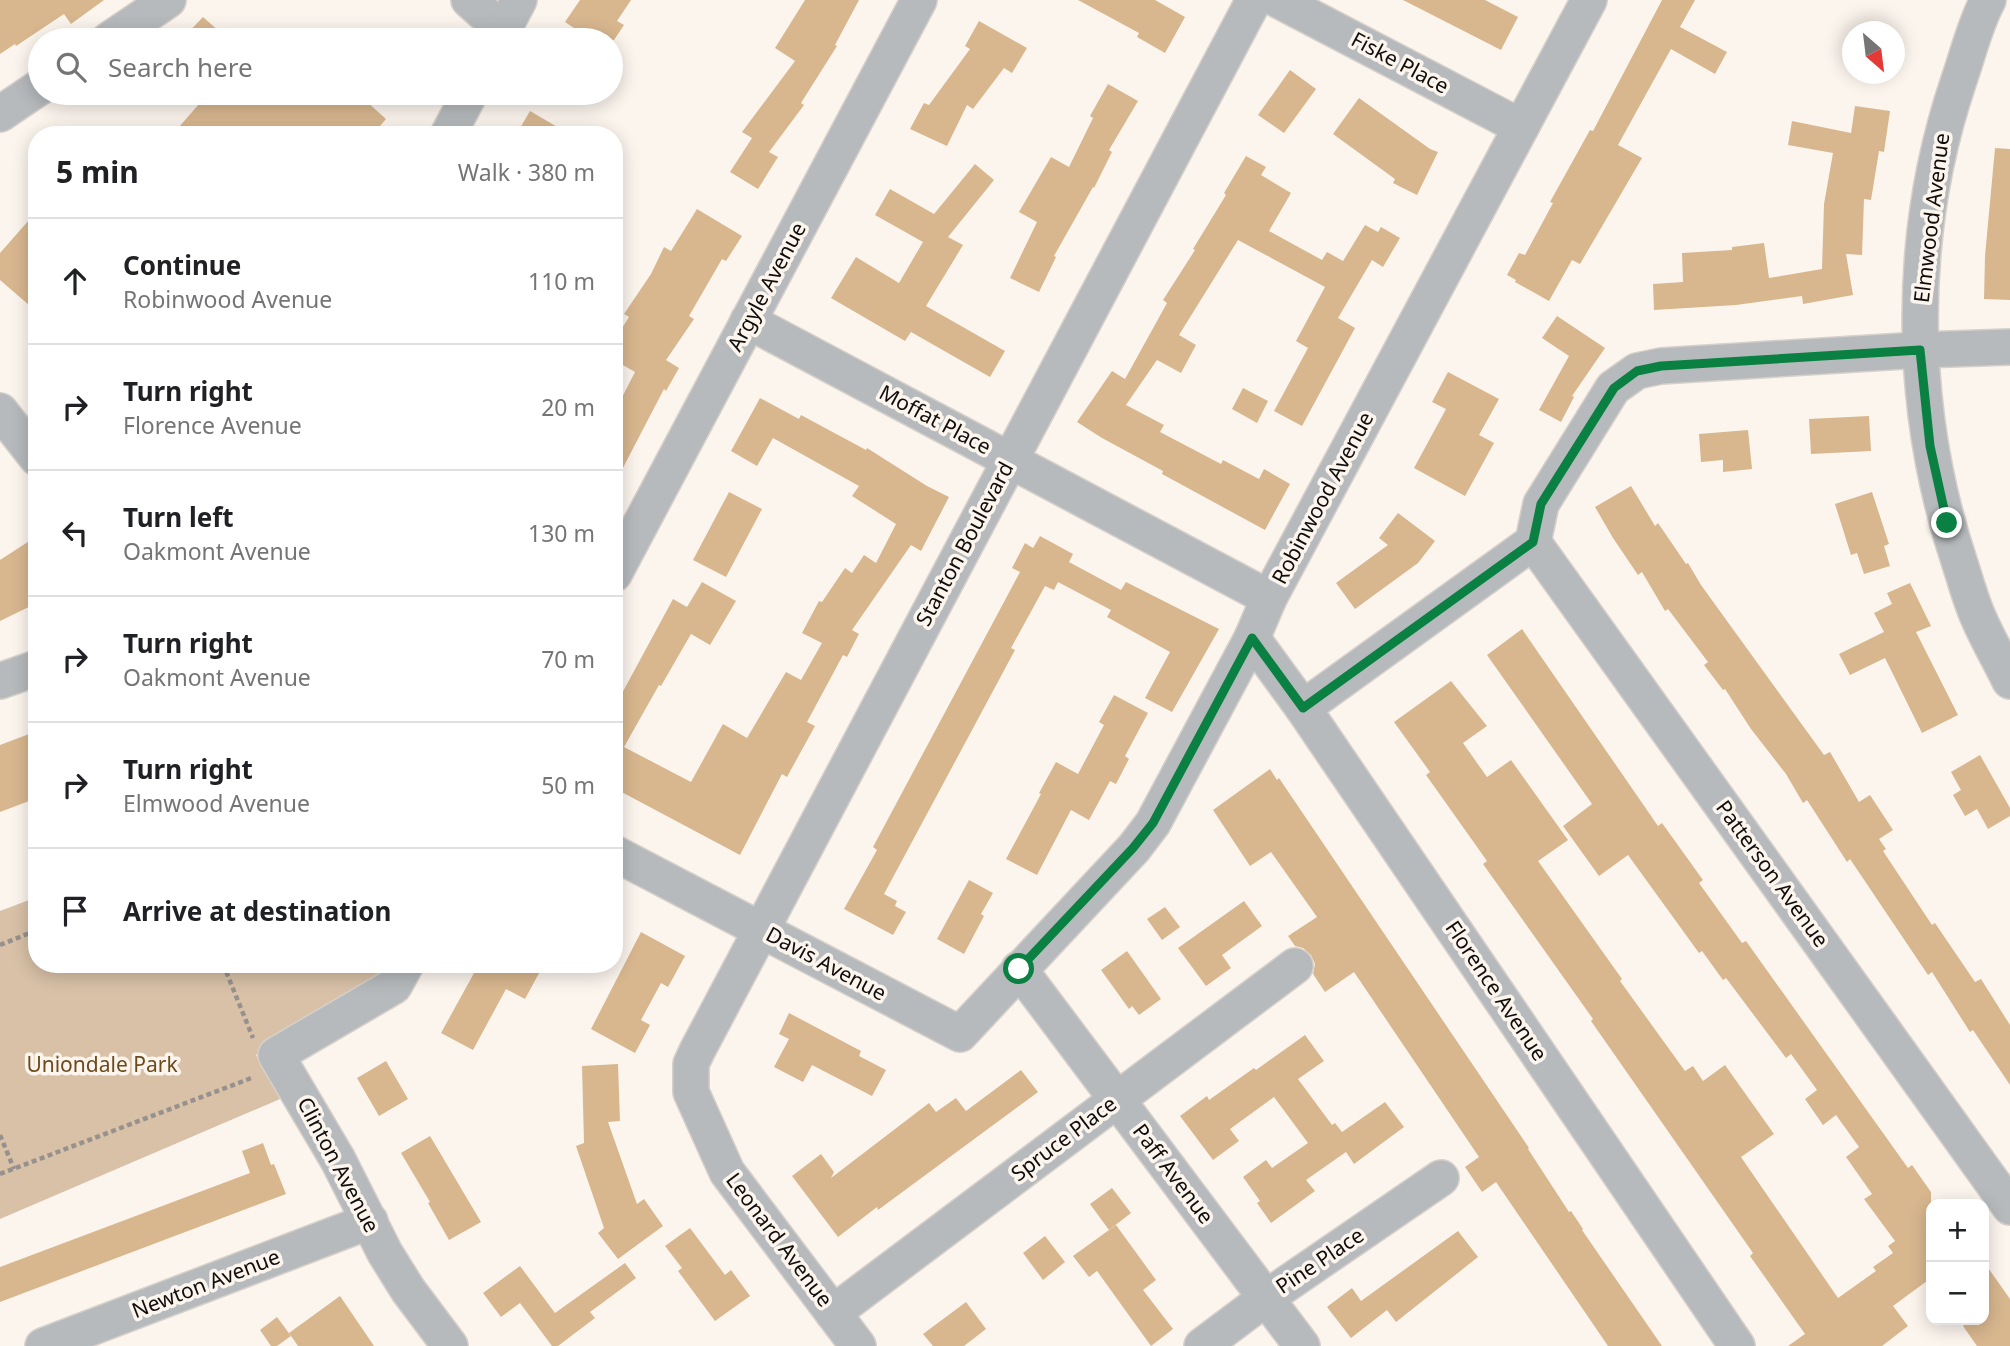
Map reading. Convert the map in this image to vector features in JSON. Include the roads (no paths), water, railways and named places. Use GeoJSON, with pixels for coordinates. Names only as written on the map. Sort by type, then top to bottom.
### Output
{"type":"FeatureCollection","features":[{"type":"Feature","properties":{"kind":"street"},"geometry":{"type":"LineString","coordinates":[[127,28],[168,0]]}},
{"type":"Feature","properties":{"kind":"street"},"geometry":{"type":"LineString","coordinates":[[469,0],[507,23]]}},
{"type":"Feature","properties":{"kind":"street","name":"Argyle Avenue"},"geometry":{"type":"LineString","coordinates":[[623,557],[919,0]]}},
{"type":"Feature","properties":{"kind":"street","name":"Stanton Boulevard"},"geometry":{"type":"LineString","coordinates":[[691,1092],[691,1064],[696,1051],[1254,0]]}},
{"type":"Feature","properties":{"kind":"street","name":"Fiske Place"},"geometry":{"type":"LineString","coordinates":[[1278,0],[1521,127]]}},
{"type":"Feature","properties":{"kind":"street","name":"Robinwood Avenue"},"geometry":{"type":"LineString","coordinates":[[1019,969],[1133,848],[1153,823],[1252,638],[1269,598],[1589,0]]}},
{"type":"Feature","properties":{"kind":"street","name":"Elmwood Avenue"},"geometry":{"type":"LineString","coordinates":[[1988,0],[1944,125],[1934,172],[1921,279],[1920,350],[1930,446],[1947,523],[1978,618],[2010,681]]}},
{"type":"Feature","properties":{"kind":"street"},"geometry":{"type":"LineString","coordinates":[[0,114],[28,95]]}},
{"type":"Feature","properties":{"kind":"street"},"geometry":{"type":"LineString","coordinates":[[452,126],[463,105]]}},
{"type":"Feature","properties":{"kind":"street","name":"Moffat Place"},"geometry":{"type":"LineString","coordinates":[[748,321],[1269,598]]}},
{"type":"Feature","properties":{"kind":"street"},"geometry":{"type":"LineString","coordinates":[[1303,708],[1533,542],[1541,504],[1614,388],[1637,371],[1661,366],[2010,347]]}},
{"type":"Feature","properties":{"kind":"street"},"geometry":{"type":"LineString","coordinates":[[0,411],[28,447]]}},
{"type":"Feature","properties":{"kind":"street","name":"Patterson Avenue"},"geometry":{"type":"LineString","coordinates":[[1533,542],[2010,1207]]}},
{"type":"Feature","properties":{"kind":"street","name":"Florence Avenue"},"geometry":{"type":"LineString","coordinates":[[1252,638],[1303,708],[1737,1346]]}},
{"type":"Feature","properties":{"kind":"street"},"geometry":{"type":"LineString","coordinates":[[0,681],[28,671]]}},
{"type":"Feature","properties":{"kind":"street","name":"Davis Avenue"},"geometry":{"type":"LineString","coordinates":[[623,858],[960,1034],[1019,969]]}},
{"type":"Feature","properties":{"kind":"street","name":"Spruce Place"},"geometry":{"type":"LineString","coordinates":[[832,1313],[1295,966]]}},
{"type":"Feature","properties":{"kind":"street","name":"Paff Avenue"},"geometry":{"type":"LineString","coordinates":[[1019,969],[1302,1346]]}},
{"type":"Feature","properties":{"kind":"street","name":"Clinton Avenue"},"geometry":{"type":"LineString","coordinates":[[401,973],[394,986],[276,1055],[274,1069],[338,1160],[385,1253],[408,1290],[450,1346]]}},
{"type":"Feature","properties":{"kind":"street","name":"Leonard Avenue"},"geometry":{"type":"LineString","coordinates":[[691,1092],[727,1172],[858,1346]]}},
{"type":"Feature","properties":{"kind":"street","name":"Pine Place"},"geometry":{"type":"LineString","coordinates":[[1202,1346],[1266,1298],[1441,1178]]}},
{"type":"Feature","properties":{"kind":"street","name":"Newton Avenue"},"geometry":{"type":"LineString","coordinates":[[65,1342],[370,1221]]}},
{"type":"Feature","properties":{"kind":"park label","name":"Uniondale Park"},"geometry":{"type":"Point","coordinates":[102,1065]}}]}
